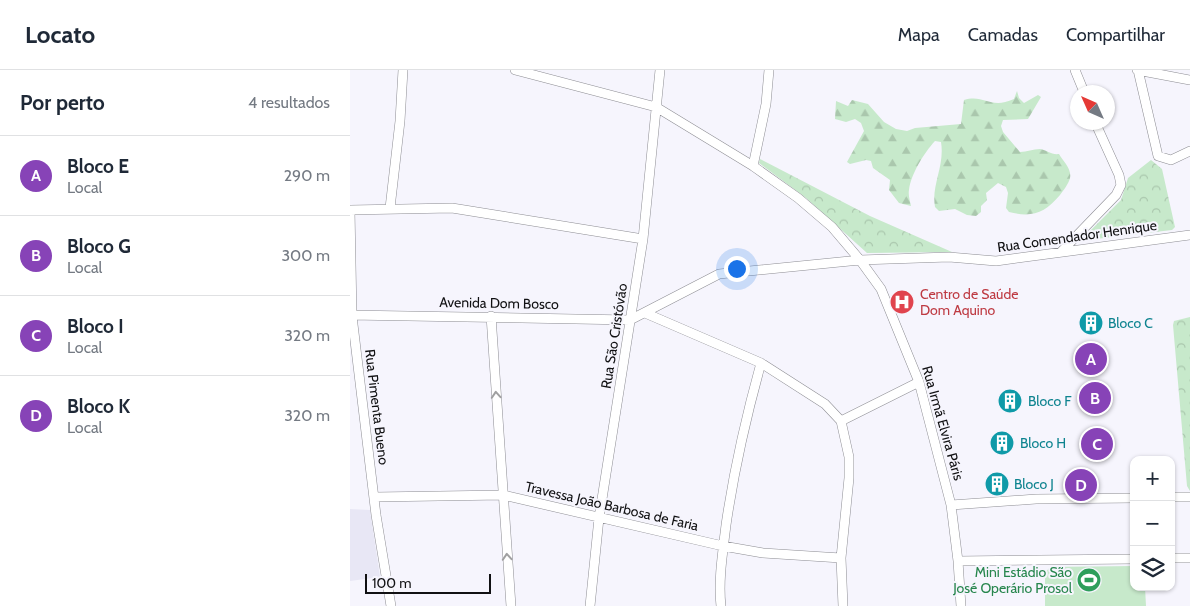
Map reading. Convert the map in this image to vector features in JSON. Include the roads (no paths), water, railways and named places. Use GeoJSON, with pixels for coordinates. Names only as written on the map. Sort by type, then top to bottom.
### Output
{"type":"FeatureCollection","features":[{"type":"Feature","properties":{"kind":"street"},"geometry":{"type":"LineString","coordinates":[[390,208],[400,121],[403,70]]}},
{"type":"Feature","properties":{"kind":"street"},"geometry":{"type":"LineString","coordinates":[[515,70],[656,107],[753,166],[798,198],[832,227],[860,260]]}},
{"type":"Feature","properties":{"kind":"street","name":"Rua São Cristóvão"},"geometry":{"type":"LineString","coordinates":[[590,606],[599,518],[643,239],[660,70]]}},
{"type":"Feature","properties":{"kind":"street"},"geometry":{"type":"LineString","coordinates":[[753,166],[766,104],[768,70]]}},
{"type":"Feature","properties":{"kind":"street"},"geometry":{"type":"LineString","coordinates":[[1076,70],[1081,85]]}},
{"type":"Feature","properties":{"kind":"street"},"geometry":{"type":"LineString","coordinates":[[1190,80],[1138,70],[1158,156],[1170,160],[1190,150]]}},
{"type":"Feature","properties":{"kind":"street"},"geometry":{"type":"LineString","coordinates":[[1060,252],[1116,195],[1121,185],[1119,176],[1099,130]]}},
{"type":"Feature","properties":{"kind":"street"},"geometry":{"type":"LineString","coordinates":[[350,210],[452,208],[643,239]]}},
{"type":"Feature","properties":{"kind":"street","name":"Rua Pimenta Bueno"},"geometry":{"type":"LineString","coordinates":[[350,210],[351,315],[391,606]]}},
{"type":"Feature","properties":{"kind":"street","name":"Rua Comendador Henrique"},"geometry":{"type":"LineString","coordinates":[[860,260],[949,257],[996,261],[1190,235]]}},
{"type":"Feature","properties":{"kind":"street","name":"Avenida Dom Bosco"},"geometry":{"type":"LineString","coordinates":[[351,315],[491,316],[630,320],[719,274],[860,260]]}},
{"type":"Feature","properties":{"kind":"street","name":"Rua Irmã Elvira Páris"},"geometry":{"type":"LineString","coordinates":[[860,260],[880,289],[920,382],[951,505],[961,606]]}},
{"type":"Feature","properties":{"kind":"street"},"geometry":{"type":"LineString","coordinates":[[645,313],[761,363],[825,404],[841,421],[847,447],[849,478],[841,558],[843,606]]}},
{"type":"Feature","properties":{"kind":"street"},"geometry":{"type":"LineString","coordinates":[[491,316],[511,606]]}},
{"type":"Feature","properties":{"kind":"street"},"geometry":{"type":"LineString","coordinates":[[720,606],[723,546],[740,438],[761,363]]}},
{"type":"Feature","properties":{"kind":"street"},"geometry":{"type":"LineString","coordinates":[[841,421],[920,382]]}},
{"type":"Feature","properties":{"kind":"street","name":"Travessa João Barbosa de Faria"},"geometry":{"type":"LineString","coordinates":[[375,497],[503,495],[723,546],[763,553],[841,558]]}},
{"type":"Feature","properties":{"kind":"street"},"geometry":{"type":"LineString","coordinates":[[1175,498],[1190,497]]}},
{"type":"Feature","properties":{"kind":"street"},"geometry":{"type":"LineString","coordinates":[[951,505],[1036,499],[1130,498]]}},
{"type":"Feature","properties":{"kind":"street"},"geometry":{"type":"LineString","coordinates":[[1175,558],[1190,558]]}},
{"type":"Feature","properties":{"kind":"street"},"geometry":{"type":"LineString","coordinates":[[958,561],[1130,559]]}},
{"type":"Feature","properties":{"kind":"place","name":"Centro de Saúde Dom Aquino"},"geometry":{"type":"Point","coordinates":[902,302]}},
{"type":"Feature","properties":{"kind":"place","name":"Bloco C"},"geometry":{"type":"Point","coordinates":[1091,323]}},
{"type":"Feature","properties":{"kind":"place","name":"Bloco E"},"geometry":{"type":"Point","coordinates":[1091,359]}},
{"type":"Feature","properties":{"kind":"place","name":"Bloco G"},"geometry":{"type":"Point","coordinates":[1095,398]}},
{"type":"Feature","properties":{"kind":"place","name":"Bloco F"},"geometry":{"type":"Point","coordinates":[1010,401]}},
{"type":"Feature","properties":{"kind":"place","name":"Bloco H"},"geometry":{"type":"Point","coordinates":[1002,443]}},
{"type":"Feature","properties":{"kind":"place","name":"Bloco I"},"geometry":{"type":"Point","coordinates":[1097,444]}},
{"type":"Feature","properties":{"kind":"place","name":"Bloco J"},"geometry":{"type":"Point","coordinates":[997,484]}},
{"type":"Feature","properties":{"kind":"place","name":"Bloco K"},"geometry":{"type":"Point","coordinates":[1081,485]}},
{"type":"Feature","properties":{"kind":"place","name":"Mini Estádio São José Operário Prosol"},"geometry":{"type":"Point","coordinates":[1089,580]}}]}
